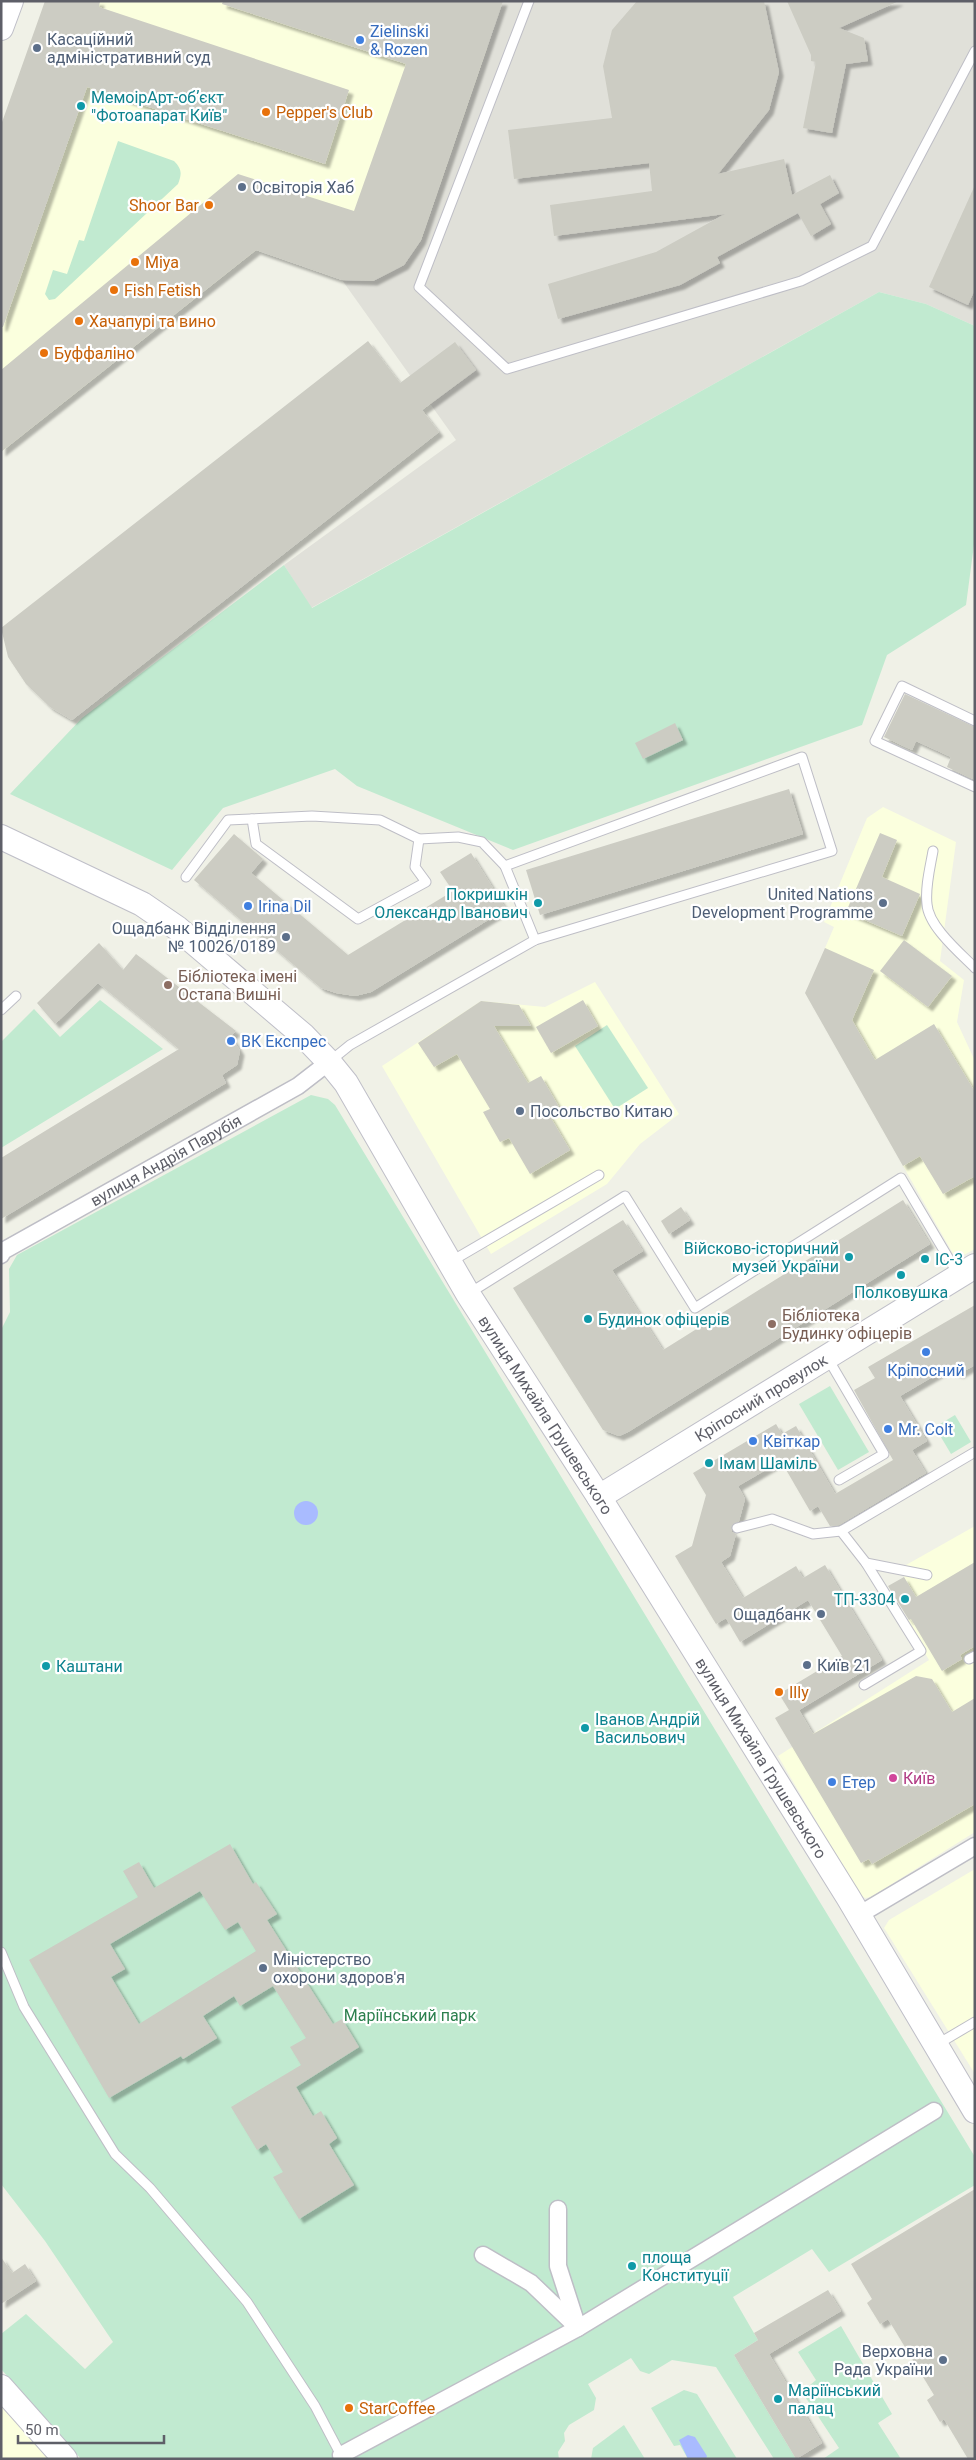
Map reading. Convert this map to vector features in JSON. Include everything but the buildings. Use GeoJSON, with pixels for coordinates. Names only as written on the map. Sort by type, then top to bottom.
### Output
{"type":"FeatureCollection","features":[{"type":"Feature","properties":{"kind":"main road"},"geometry":{"type":"LineString","coordinates":[[1,28],[11,1]]}},
{"type":"Feature","properties":{"kind":"main road","name":"вулиця Михайла Грушевського"},"geometry":{"type":"LineString","coordinates":[[1,837],[142,904],[177,928],[262,999],[329,1062],[346,1083],[468,1294],[599,1497],[975,2111]]}},
{"type":"Feature","properties":{"kind":"main road","name":"Кріпосний провулок"},"geometry":{"type":"LineString","coordinates":[[599,1497],[967,1271]]}},
{"type":"Feature","properties":{"kind":"main road"},"geometry":{"type":"LineString","coordinates":[[1,2387],[64,2459]]}},
{"type":"Feature","properties":{"kind":"street","name":"вулиця Андрія Парубія"},"geometry":{"type":"LineString","coordinates":[[1,1255],[3,1251],[298,1086],[329,1062]]}},
{"type":"Feature","properties":{"kind":"street"},"geometry":{"type":"LineString","coordinates":[[857,1916],[975,1846]]}},
{"type":"Feature","properties":{"kind":"street"},"geometry":{"type":"LineString","coordinates":[[342,2457],[578,2328],[934,2110]]}},
{"type":"Feature","properties":{"kind":"street"},"geometry":{"type":"LineString","coordinates":[[558,2209],[558,2266],[578,2328]]}},
{"type":"Feature","properties":{"kind":"street"},"geometry":{"type":"LineString","coordinates":[[483,2255],[531,2284],[578,2328]]}},
{"type":"Feature","properties":{"kind":"lane"},"geometry":{"type":"LineString","coordinates":[[529,1],[419,287],[507,369],[801,281],[872,246],[975,52]]}},
{"type":"Feature","properties":{"kind":"lane"},"geometry":{"type":"LineString","coordinates":[[975,722],[902,686],[875,741],[975,787]]}},
{"type":"Feature","properties":{"kind":"lane"},"geometry":{"type":"LineString","coordinates":[[329,1062],[350,1045],[534,940],[832,851],[802,758],[505,866]]}},
{"type":"Feature","properties":{"kind":"lane"},"geometry":{"type":"LineString","coordinates":[[186,876],[228,820],[312,816],[380,820],[419,839],[458,837],[482,842],[505,866],[534,940]]}},
{"type":"Feature","properties":{"kind":"lane"},"geometry":{"type":"LineString","coordinates":[[252,819],[256,844],[358,919],[426,882],[415,867],[419,839]]}},
{"type":"Feature","properties":{"kind":"lane"},"geometry":{"type":"LineString","coordinates":[[933,851],[927,892],[927,906],[931,919],[975,968]]}},
{"type":"Feature","properties":{"kind":"lane"},"geometry":{"type":"LineString","coordinates":[[1,1010],[16,996]]}},
{"type":"Feature","properties":{"kind":"lane"},"geometry":{"type":"LineString","coordinates":[[449,1262],[599,1175]]}},
{"type":"Feature","properties":{"kind":"lane"},"geometry":{"type":"LineString","coordinates":[[468,1294],[625,1196],[695,1308],[901,1178],[967,1271]]}},
{"type":"Feature","properties":{"kind":"lane"},"geometry":{"type":"LineString","coordinates":[[827,1357],[884,1454],[839,1480]]}},
{"type":"Feature","properties":{"kind":"lane"},"geometry":{"type":"LineString","coordinates":[[737,1528],[772,1519],[813,1534],[841,1531],[975,1452]]}},
{"type":"Feature","properties":{"kind":"lane"},"geometry":{"type":"LineString","coordinates":[[841,1531],[866,1563],[921,1651],[864,1685]]}},
{"type":"Feature","properties":{"kind":"lane"},"geometry":{"type":"LineString","coordinates":[[866,1563],[927,1575]]}},
{"type":"Feature","properties":{"kind":"lane"},"geometry":{"type":"LineString","coordinates":[[1,1952],[24,2007],[114,2154],[156,2195],[247,2302],[315,2406],[342,2457]]}},
{"type":"Feature","properties":{"kind":"lane"},"geometry":{"type":"LineString","coordinates":[[935,2046],[975,2022]]}},
{"type":"Feature","properties":{"kind":"shaded area"},"geometry":{"type":"Polygon","coordinates":[[[100,1],[428,1],[487,48],[421,240],[404,264],[256,250],[1,452],[1,213],[39,225],[113,12],[98,7],[100,1]]]}},
{"type":"Feature","properties":{"kind":"shaded area"},"geometry":{"type":"Polygon","coordinates":[[[428,1],[975,1],[975,326],[926,304],[879,292],[311,608],[284,565],[456,440],[342,280],[404,264],[421,240],[487,48],[428,1]]]}},
{"type":"Feature","properties":{"kind":"shaded area"},"geometry":{"type":"Polygon","coordinates":[[[883,807],[956,842],[940,961],[964,980],[957,1022],[975,1061],[975,1249],[956,1259],[903,1166],[825,948],[834,927],[824,922],[867,818],[883,807]]]}},
{"type":"Feature","properties":{"kind":"shaded area"},"geometry":{"type":"Polygon","coordinates":[[[595,982],[679,1114],[640,1144],[607,1184],[491,1254],[382,1066],[481,1001],[545,1007],[595,982]]]}},
{"type":"Feature","properties":{"kind":"shaded area"},"geometry":{"type":"Polygon","coordinates":[[[975,1526],[975,1832],[871,1897],[865,1898],[859,1894],[778,1756],[929,1660],[906,1621],[924,1611],[904,1577],[906,1565],[975,1526]]]}},
{"type":"Feature","properties":{"kind":"shaded area"},"geometry":{"type":"Polygon","coordinates":[[[975,1869],[975,2074],[884,1928],[889,1920],[975,1869]]]}},
{"type":"Feature","properties":{"kind":"shaded area"},"geometry":{"type":"Polygon","coordinates":[[[1,2393],[52,2459],[1,2459],[1,2393]]]}},
{"type":"Feature","properties":{"kind":"green space"},"geometry":{"type":"Polygon","coordinates":[[[118,141],[174,161],[179,167],[180,172],[178,184],[55,299],[49,300],[45,294],[53,270],[67,274],[79,240],[84,241],[118,141]]]}},
{"type":"Feature","properties":{"kind":"green space"},"geometry":{"type":"Polygon","coordinates":[[[879,292],[926,304],[975,326],[975,537],[966,605],[887,655],[862,725],[513,850],[357,786],[335,769],[223,808],[172,870],[10,794],[82,718],[284,565],[312,608],[879,292]]]}},
{"type":"Feature","properties":{"kind":"green space"},"geometry":{"type":"Polygon","coordinates":[[[100,1000],[163,1049],[1,1148],[1,1042],[34,1009],[60,1037],[100,1000]]]}},
{"type":"Feature","properties":{"kind":"green space"},"geometry":{"type":"Polygon","coordinates":[[[607,1025],[648,1088],[615,1109],[575,1046],[607,1025]]]}},
{"type":"Feature","properties":{"kind":"green space","name":"Маріїнський парк"},"geometry":{"type":"Polygon","coordinates":[[[311,1095],[328,1099],[335,1105],[975,2157],[975,2185],[829,2272],[812,2249],[733,2297],[758,2340],[734,2355],[796,2459],[774,2459],[716,2367],[672,2360],[649,2374],[640,2371],[631,2358],[588,2384],[596,2398],[594,2410],[569,2425],[564,2433],[565,2441],[558,2452],[559,2459],[81,2459],[1,2369],[1,2334],[26,2314],[85,2369],[113,2342],[45,2241],[1,2184],[1,1330],[10,1312],[9,1269],[17,1255],[311,1095]]]}},
{"type":"Feature","properties":{"kind":"green space"},"geometry":{"type":"Polygon","coordinates":[[[830,1386],[869,1452],[838,1470],[799,1404],[830,1386]]]}},
{"type":"Feature","properties":{"kind":"green space"},"geometry":{"type":"Polygon","coordinates":[[[955,1415],[971,1442],[951,1454],[935,1427],[955,1415]]]}},
{"type":"Feature","properties":{"kind":"green space"},"geometry":{"type":"Polygon","coordinates":[[[841,2326],[892,2414],[878,2423],[901,2459],[823,2459],[839,2448],[802,2392],[816,2380],[798,2352],[841,2326]]]}},
{"type":"Feature","properties":{"kind":"green space"},"geometry":{"type":"Polygon","coordinates":[[[684,2390],[697,2394],[737,2459],[688,2459],[680,2445],[674,2446],[651,2408],[684,2390]]]}},
{"type":"Feature","properties":{"kind":"green space"},"geometry":{"type":"Polygon","coordinates":[[[624,2425],[645,2459],[591,2459],[593,2448],[624,2425]]]}},
{"type":"Feature","properties":{"kind":"water"},"geometry":{"type":"Polygon","coordinates":[[[306,1501],[315,1504],[318,1513],[315,1522],[306,1525],[297,1522],[294,1513],[297,1504],[306,1501]]]}},
{"type":"Feature","properties":{"kind":"water"},"geometry":{"type":"Polygon","coordinates":[[[688,2435],[695,2437],[707,2456],[706,2459],[688,2459],[679,2440],[688,2435]]]}},
{"type":"Feature","properties":{"kind":"place","name":"Zielinski & Rozen"},"geometry":{"type":"Point","coordinates":[360,40]}},
{"type":"Feature","properties":{"kind":"place","name":"Касаційний адміністративний суд"},"geometry":{"type":"Point","coordinates":[37,48]}},
{"type":"Feature","properties":{"kind":"place","name":"МемоірАрт-обʼєкт \"Фотоапарат Київ\""},"geometry":{"type":"Point","coordinates":[81,106]}},
{"type":"Feature","properties":{"kind":"place","name":"Pepper's Club"},"geometry":{"type":"Point","coordinates":[266,112]}},
{"type":"Feature","properties":{"kind":"place","name":"Освіторія Хаб"},"geometry":{"type":"Point","coordinates":[242,187]}},
{"type":"Feature","properties":{"kind":"place","name":"Shoor Bar"},"geometry":{"type":"Point","coordinates":[209,205]}},
{"type":"Feature","properties":{"kind":"place","name":"Miya"},"geometry":{"type":"Point","coordinates":[135,262]}},
{"type":"Feature","properties":{"kind":"place","name":"Fish Fetish"},"geometry":{"type":"Point","coordinates":[114,290]}},
{"type":"Feature","properties":{"kind":"place","name":"Хачапурі та вино"},"geometry":{"type":"Point","coordinates":[79,321]}},
{"type":"Feature","properties":{"kind":"place","name":"Буффаліно"},"geometry":{"type":"Point","coordinates":[44,353]}},
{"type":"Feature","properties":{"kind":"place","name":"Покришкін Олександр Іванович"},"geometry":{"type":"Point","coordinates":[538,903]}},
{"type":"Feature","properties":{"kind":"place","name":"United Nations Development Programme"},"geometry":{"type":"Point","coordinates":[883,903]}},
{"type":"Feature","properties":{"kind":"place","name":"Irina Dil"},"geometry":{"type":"Point","coordinates":[248,906]}},
{"type":"Feature","properties":{"kind":"place","name":"Ощадбанк Відділення № 10026/0189"},"geometry":{"type":"Point","coordinates":[286,937]}},
{"type":"Feature","properties":{"kind":"place","name":"Бібліотека імені Остапа Вишні"},"geometry":{"type":"Point","coordinates":[168,985]}},
{"type":"Feature","properties":{"kind":"place","name":"ВК Експрес"},"geometry":{"type":"Point","coordinates":[231,1041]}},
{"type":"Feature","properties":{"kind":"place","name":"Посольство Китаю"},"geometry":{"type":"Point","coordinates":[520,1111]}},
{"type":"Feature","properties":{"kind":"place","name":"Війсково-історичний музей України"},"geometry":{"type":"Point","coordinates":[849,1257]}},
{"type":"Feature","properties":{"kind":"place","name":"ІС-3"},"geometry":{"type":"Point","coordinates":[925,1259]}},
{"type":"Feature","properties":{"kind":"place","name":"Полковушка"},"geometry":{"type":"Point","coordinates":[901,1275]}},
{"type":"Feature","properties":{"kind":"place","name":"Будинок офіцерів"},"geometry":{"type":"Point","coordinates":[588,1319]}},
{"type":"Feature","properties":{"kind":"place","name":"Бібліотека Будинку офіцерів"},"geometry":{"type":"Point","coordinates":[772,1324]}},
{"type":"Feature","properties":{"kind":"place","name":"Кріпосний"},"geometry":{"type":"Point","coordinates":[926,1352]}},
{"type":"Feature","properties":{"kind":"place","name":"Mr. Colt"},"geometry":{"type":"Point","coordinates":[888,1429]}},
{"type":"Feature","properties":{"kind":"place","name":"Квіткар"},"geometry":{"type":"Point","coordinates":[753,1441]}},
{"type":"Feature","properties":{"kind":"place","name":"Імам Шаміль"},"geometry":{"type":"Point","coordinates":[709,1463]}},
{"type":"Feature","properties":{"kind":"place","name":"ТП-3304"},"geometry":{"type":"Point","coordinates":[905,1599]}},
{"type":"Feature","properties":{"kind":"place","name":"Ощадбанк"},"geometry":{"type":"Point","coordinates":[821,1614]}},
{"type":"Feature","properties":{"kind":"place","name":"Київ 21"},"geometry":{"type":"Point","coordinates":[807,1665]}},
{"type":"Feature","properties":{"kind":"place","name":"Каштани"},"geometry":{"type":"Point","coordinates":[46,1666]}},
{"type":"Feature","properties":{"kind":"place","name":"Illy"},"geometry":{"type":"Point","coordinates":[779,1692]}},
{"type":"Feature","properties":{"kind":"place","name":"Іванов Андрій Васильович"},"geometry":{"type":"Point","coordinates":[585,1728]}},
{"type":"Feature","properties":{"kind":"place","name":"Київ"},"geometry":{"type":"Point","coordinates":[893,1778]}},
{"type":"Feature","properties":{"kind":"place","name":"Етер"},"geometry":{"type":"Point","coordinates":[832,1782]}},
{"type":"Feature","properties":{"kind":"place","name":"Міністерство охорони здоров'я"},"geometry":{"type":"Point","coordinates":[263,1968]}},
{"type":"Feature","properties":{"kind":"place","name":"площа Конституції"},"geometry":{"type":"Point","coordinates":[632,2266]}},
{"type":"Feature","properties":{"kind":"place","name":"Верховна Рада України"},"geometry":{"type":"Point","coordinates":[943,2360]}},
{"type":"Feature","properties":{"kind":"place","name":"Маріїнський палац"},"geometry":{"type":"Point","coordinates":[778,2399]}},
{"type":"Feature","properties":{"kind":"place","name":"StarCoffee"},"geometry":{"type":"Point","coordinates":[349,2408]}}]}
